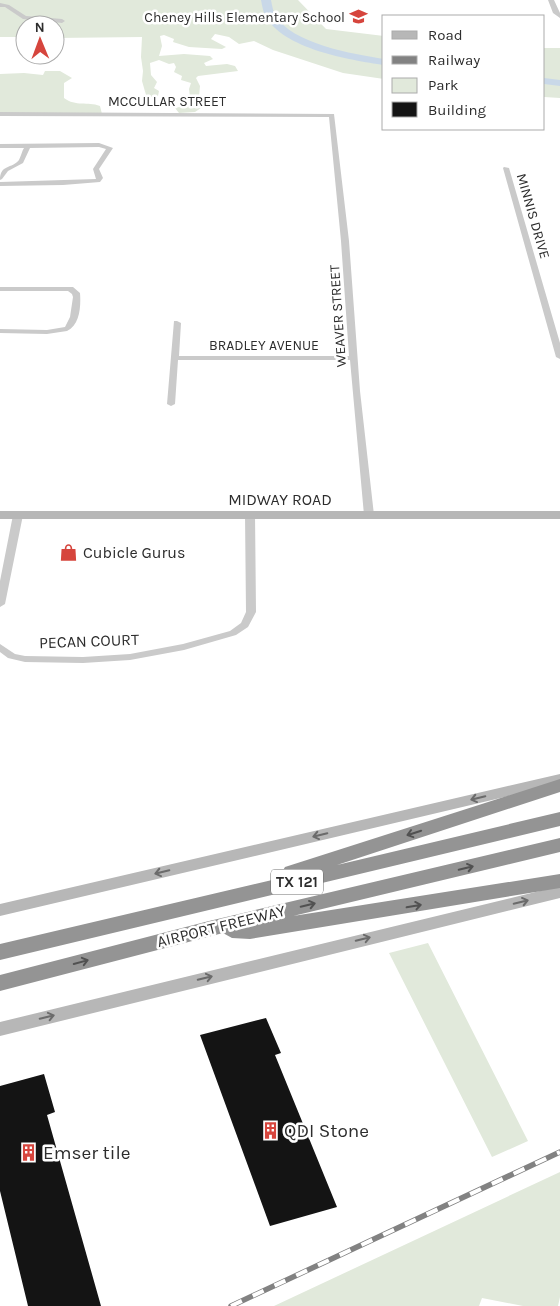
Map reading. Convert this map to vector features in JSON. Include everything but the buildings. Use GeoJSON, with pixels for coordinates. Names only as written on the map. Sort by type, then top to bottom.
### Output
{"type":"FeatureCollection","features":[{"type":"Feature","properties":{"kind":"highway"},"geometry":{"type":"LineString","coordinates":[[33,944],[66,926],[281,875],[560,785]]}},
{"type":"Feature","properties":{"kind":"highway","name":"AIRPORT FREEWAY"},"geometry":{"type":"LineString","coordinates":[[0,952],[560,819]]}},
{"type":"Feature","properties":{"kind":"highway","name":"AIRPORT FREEWAY"},"geometry":{"type":"LineString","coordinates":[[0,983],[209,929],[560,845]]}},
{"type":"Feature","properties":{"kind":"highway"},"geometry":{"type":"LineString","coordinates":[[209,929],[250,931],[560,881]]}},
{"type":"Feature","properties":{"kind":"main road","name":"MIDWAY ROAD"},"geometry":{"type":"LineString","coordinates":[[0,515],[560,515]]}},
{"type":"Feature","properties":{"kind":"main road"},"geometry":{"type":"LineString","coordinates":[[0,910],[560,779]]}},
{"type":"Feature","properties":{"kind":"main road"},"geometry":{"type":"LineString","coordinates":[[0,1029],[560,892]]}},
{"type":"Feature","properties":{"kind":"street"},"geometry":{"type":"LineString","coordinates":[[551,0],[558,15]]}},
{"type":"Feature","properties":{"kind":"street"},"geometry":{"type":"LineString","coordinates":[[0,4],[7,6],[20,15]]}},
{"type":"Feature","properties":{"kind":"street","name":"MCCULLAR STREET"},"geometry":{"type":"LineString","coordinates":[[0,114],[274,113],[327,114],[333,116]]}},
{"type":"Feature","properties":{"kind":"street","name":"WEAVER STREET"},"geometry":{"type":"LineString","coordinates":[[333,116],[369,515]]}},
{"type":"Feature","properties":{"kind":"street"},"geometry":{"type":"LineString","coordinates":[[0,146],[108,147],[109,150],[96,169],[100,178],[98,180],[63,183],[0,184]]}},
{"type":"Feature","properties":{"kind":"street"},"geometry":{"type":"LineString","coordinates":[[0,178],[6,170],[21,162],[28,146]]}},
{"type":"Feature","properties":{"kind":"street","name":"MINNIS DRIVE"},"geometry":{"type":"LineString","coordinates":[[506,168],[560,357]]}},
{"type":"Feature","properties":{"kind":"street"},"geometry":{"type":"LineString","coordinates":[[0,289],[70,289],[76,293],[73,322],[67,328],[46,332],[0,332]]}},
{"type":"Feature","properties":{"kind":"street"},"geometry":{"type":"LineString","coordinates":[[171,404],[177,323]]}},
{"type":"Feature","properties":{"kind":"street","name":"BRADLEY AVENUE"},"geometry":{"type":"LineString","coordinates":[[174,358],[354,358]]}},
{"type":"Feature","properties":{"kind":"street","name":"PECAN COURT"},"geometry":{"type":"LineString","coordinates":[[0,647],[12,656],[25,658],[83,660],[130,657],[184,647],[232,632],[245,625],[251,612],[250,514]]}},
{"type":"Feature","properties":{"kind":"street"},"geometry":{"type":"LineString","coordinates":[[0,604],[18,515]]}},
{"type":"Feature","properties":{"kind":"green space"},"geometry":{"type":"Polygon","coordinates":[[[0,0],[298,0],[326,29],[382,36],[382,79],[343,73],[273,50],[254,41],[239,44],[229,37],[215,34],[211,39],[226,47],[222,49],[189,47],[173,42],[174,39],[164,35],[160,36],[162,46],[159,56],[184,54],[210,56],[213,59],[204,63],[206,66],[227,64],[235,66],[238,71],[198,76],[196,78],[200,86],[201,108],[195,112],[179,113],[175,108],[192,104],[184,98],[190,97],[189,89],[191,83],[181,80],[182,76],[174,72],[176,67],[174,63],[169,64],[159,60],[150,63],[151,75],[157,82],[154,88],[159,91],[158,96],[143,98],[146,95],[142,81],[142,37],[65,38],[65,15],[15,15],[15,37],[0,37],[0,0]]]}},
{"type":"Feature","properties":{"kind":"green space"},"geometry":{"type":"Polygon","coordinates":[[[545,48],[560,48],[560,98],[545,97],[545,48]]]}},
{"type":"Feature","properties":{"kind":"green space"},"geometry":{"type":"Polygon","coordinates":[[[45,71],[60,71],[72,78],[64,83],[64,98],[77,103],[100,106],[102,114],[0,114],[0,74],[24,73],[43,75],[45,71]]]}},
{"type":"Feature","properties":{"kind":"green space"},"geometry":{"type":"Polygon","coordinates":[[[428,943],[528,1141],[492,1157],[389,953],[428,943]]]}},
{"type":"Feature","properties":{"kind":"green space"},"geometry":{"type":"Polygon","coordinates":[[[560,1172],[560,1297],[558,1306],[523,1306],[482,1298],[479,1306],[274,1306],[560,1172]]]}},
{"type":"Feature","properties":{"kind":"waterway"},"geometry":{"type":"LineString","coordinates":[[266,0],[269,15],[280,27],[294,37],[332,51],[382,62]]}},
{"type":"Feature","properties":{"kind":"waterway"},"geometry":{"type":"LineString","coordinates":[[545,81],[560,83]]}},
{"type":"Feature","properties":{"kind":"railway"},"geometry":{"type":"LineString","coordinates":[[231,1306],[560,1152]]}},
{"type":"Feature","properties":{"kind":"place","name":"Cheney Hills Elementary School"},"geometry":{"type":"Point","coordinates":[359,17]}},
{"type":"Feature","properties":{"kind":"place","name":"Cubicle Gurus"},"geometry":{"type":"Point","coordinates":[69,552]}},
{"type":"Feature","properties":{"kind":"place","name":"QDI Stone"},"geometry":{"type":"Point","coordinates":[270,1131]}},
{"type":"Feature","properties":{"kind":"place","name":"Emser tile"},"geometry":{"type":"Point","coordinates":[29,1153]}}]}
